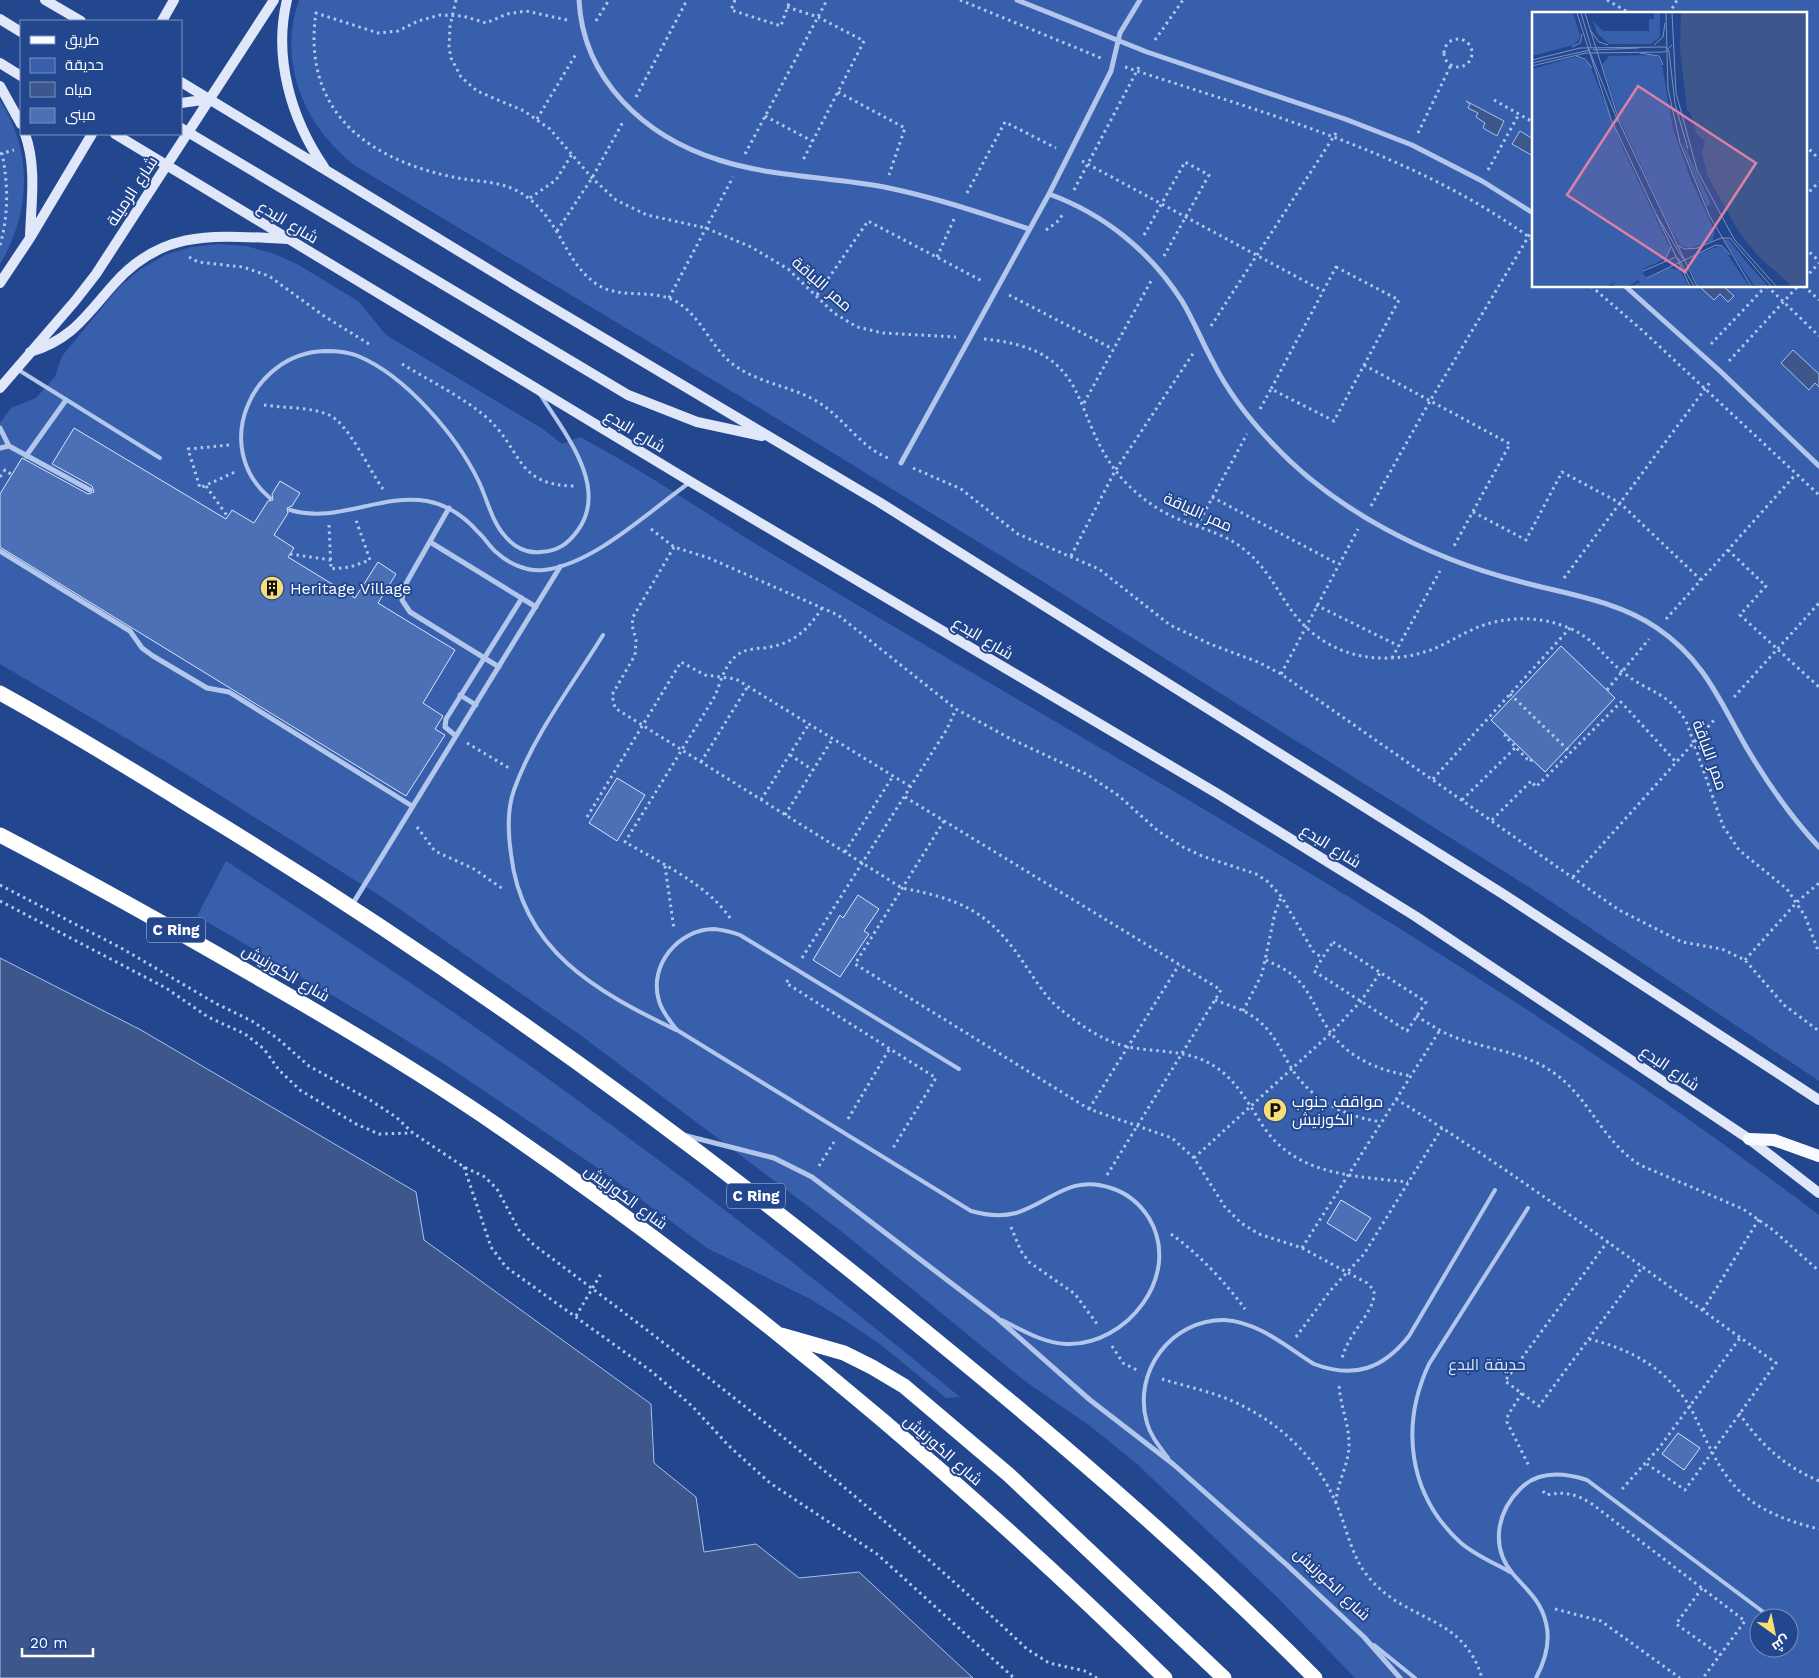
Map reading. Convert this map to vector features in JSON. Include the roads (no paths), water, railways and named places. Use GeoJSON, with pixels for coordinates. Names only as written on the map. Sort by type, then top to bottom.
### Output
{"type":"FeatureCollection","features":[{"type":"Feature","properties":{"kind":"highway","name":"شارع الكورنيش"},"geometry":{"type":"LineString","coordinates":[[3,694],[351,906],[500,1007],[674,1133],[801,1230],[975,1372],[1231,1594],[1314,1678]]}},
{"type":"Feature","properties":{"kind":"highway","name":"شارع الكورنيش"},"geometry":{"type":"LineString","coordinates":[[0,835],[114,894],[350,1031],[499,1126],[674,1254],[778,1334],[951,1480],[1089,1605],[1165,1678]]}},
{"type":"Feature","properties":{"kind":"highway"},"geometry":{"type":"LineString","coordinates":[[778,1334],[844,1353],[904,1386],[1009,1475],[1224,1678]]}},
{"type":"Feature","properties":{"kind":"main road"},"geometry":{"type":"LineString","coordinates":[[45,0],[79,20]]}},
{"type":"Feature","properties":{"kind":"main road"},"geometry":{"type":"LineString","coordinates":[[163,20],[174,0]]}},
{"type":"Feature","properties":{"kind":"main road","name":"شارع الرميلة"},"geometry":{"type":"LineString","coordinates":[[0,388],[96,274],[166,165],[185,130],[210,99],[274,0]]}},
{"type":"Feature","properties":{"kind":"main road"},"geometry":{"type":"LineString","coordinates":[[287,0],[283,53],[290,96],[305,136],[327,172]]}},
{"type":"Feature","properties":{"kind":"main road"},"geometry":{"type":"LineString","coordinates":[[0,19],[20,31]]}},
{"type":"Feature","properties":{"kind":"main road"},"geometry":{"type":"LineString","coordinates":[[0,63],[20,75]]}},
{"type":"Feature","properties":{"kind":"main road"},"geometry":{"type":"LineString","coordinates":[[182,83],[327,172],[879,502],[1503,894],[1819,1100]]}},
{"type":"Feature","properties":{"kind":"main road"},"geometry":{"type":"LineString","coordinates":[[0,86],[20,122]]}},
{"type":"Feature","properties":{"kind":"main road"},"geometry":{"type":"LineString","coordinates":[[182,103],[210,99]]}},
{"type":"Feature","properties":{"kind":"main road"},"geometry":{"type":"LineString","coordinates":[[185,130],[628,395],[697,422],[770,437]]}},
{"type":"Feature","properties":{"kind":"main road"},"geometry":{"type":"LineString","coordinates":[[25,135],[31,161],[32,182],[30,238]]}},
{"type":"Feature","properties":{"kind":"main road"},"geometry":{"type":"LineString","coordinates":[[0,283],[30,238],[91,135]]}},
{"type":"Feature","properties":{"kind":"main road","name":"شارع البدع"},"geometry":{"type":"LineString","coordinates":[[118,135],[537,390],[1218,794],[1398,906],[1749,1139],[1819,1193]]}},
{"type":"Feature","properties":{"kind":"main road"},"geometry":{"type":"LineString","coordinates":[[29,352],[45,348],[74,330],[125,272],[137,261],[166,245],[210,236],[288,239]]}},
{"type":"Feature","properties":{"kind":"main road"},"geometry":{"type":"LineString","coordinates":[[1749,1139],[1774,1140],[1819,1156]]}},
{"type":"Feature","properties":{"kind":"street"},"geometry":{"type":"LineString","coordinates":[[579,0],[580,21],[585,40],[601,75],[618,96],[641,118],[686,147],[739,166],[884,188],[961,205],[1029,229]]}},
{"type":"Feature","properties":{"kind":"street"},"geometry":{"type":"LineString","coordinates":[[1016,0],[1147,52],[1345,119],[1412,145],[1482,181],[1532,212]]}},
{"type":"Feature","properties":{"kind":"street"},"geometry":{"type":"LineString","coordinates":[[901,463],[1049,194],[1114,63],[1117,40],[1140,0]]}},
{"type":"Feature","properties":{"kind":"street"},"geometry":{"type":"LineString","coordinates":[[1049,194],[1068,201],[1105,221],[1122,234],[1158,268],[1183,302],[1224,382],[1253,422],[1293,464],[1316,482],[1366,516],[1448,558],[1508,578],[1627,611],[1658,628],[1674,640],[1702,670],[1726,707],[1764,777],[1787,809],[1819,847]]}},
{"type":"Feature","properties":{"kind":"street"},"geometry":{"type":"LineString","coordinates":[[1627,288],[1702,354],[1819,466]]}},
{"type":"Feature","properties":{"kind":"street"},"geometry":{"type":"LineString","coordinates":[[26,456],[66,400]]}},
{"type":"Feature","properties":{"kind":"street"},"geometry":{"type":"LineString","coordinates":[[0,428],[9,446],[90,490]]}},
{"type":"Feature","properties":{"kind":"street"},"geometry":{"type":"LineString","coordinates":[[0,448],[9,446]]}},
{"type":"Feature","properties":{"kind":"street"},"geometry":{"type":"LineString","coordinates":[[449,508],[404,588],[402,600],[405,607],[499,667]]}},
{"type":"Feature","properties":{"kind":"street"},"geometry":{"type":"LineString","coordinates":[[430,542],[536,607]]}},
{"type":"Feature","properties":{"kind":"street"},"geometry":{"type":"LineString","coordinates":[[0,551],[130,631],[142,648],[153,656],[207,688],[230,692],[412,806]]}},
{"type":"Feature","properties":{"kind":"street"},"geometry":{"type":"LineString","coordinates":[[351,906],[560,567]]}},
{"type":"Feature","properties":{"kind":"street"},"geometry":{"type":"LineString","coordinates":[[456,736],[447,730],[444,723],[522,598]]}},
{"type":"Feature","properties":{"kind":"street"},"geometry":{"type":"LineString","coordinates":[[460,695],[476,705]]}},
{"type":"Feature","properties":{"kind":"street","name":"شارع الكورنيش"},"geometry":{"type":"LineString","coordinates":[[674,1133],[774,1158],[812,1178],[997,1318],[1090,1400],[1173,1464],[1364,1637],[1400,1678]]}},
{"type":"Feature","properties":{"kind":"lane"},"geometry":{"type":"LineString","coordinates":[[270,498],[262,492],[246,466],[241,443],[242,426],[248,402],[260,381],[280,364],[308,352],[335,351],[358,355],[396,380],[436,417],[464,455],[504,536],[517,548],[535,553],[553,551],[570,541],[581,526],[587,506],[588,486],[576,453],[537,390]]}},
{"type":"Feature","properties":{"kind":"lane"},"geometry":{"type":"LineString","coordinates":[[16,368],[160,458]]}},
{"type":"Feature","properties":{"kind":"lane"},"geometry":{"type":"LineString","coordinates":[[290,510],[304,514],[328,514],[353,510],[390,500],[428,502],[449,508],[466,520],[506,561],[522,567],[542,570],[560,567],[599,547],[691,482]]}},
{"type":"Feature","properties":{"kind":"lane"},"geometry":{"type":"LineString","coordinates":[[603,635],[540,738],[520,775],[514,792],[509,826],[513,870],[524,904],[542,937],[570,966],[618,1001],[677,1030],[971,1211],[991,1215],[1006,1214],[1031,1206],[1059,1190],[1073,1186],[1101,1185],[1116,1190],[1139,1205],[1152,1225],[1159,1243],[1159,1261],[1154,1284],[1138,1311],[1122,1326],[1106,1337],[1065,1344],[1041,1339],[997,1318]]}},
{"type":"Feature","properties":{"kind":"lane"},"geometry":{"type":"LineString","coordinates":[[677,1030],[665,1014],[657,990],[661,965],[676,943],[697,932],[713,929],[740,935],[959,1069]]}},
{"type":"Feature","properties":{"kind":"lane"},"geometry":{"type":"LineString","coordinates":[[1173,1464],[1152,1437],[1144,1408],[1148,1374],[1154,1359],[1167,1343],[1195,1326],[1225,1320],[1256,1328],[1314,1364],[1339,1370],[1360,1371],[1371,1367],[1397,1352],[1409,1336],[1495,1190]]}},
{"type":"Feature","properties":{"kind":"lane"},"geometry":{"type":"LineString","coordinates":[[1512,1572],[1462,1544],[1437,1514],[1418,1474],[1411,1432],[1418,1387],[1429,1364],[1528,1208]]}},
{"type":"Feature","properties":{"kind":"lane"},"geometry":{"type":"LineString","coordinates":[[1536,1678],[1544,1663],[1547,1646],[1547,1626],[1542,1606],[1512,1572],[1502,1554],[1498,1537],[1501,1518],[1508,1501],[1522,1486],[1536,1478],[1552,1474],[1569,1475],[1587,1480],[1758,1608]]}},
{"type":"Feature","properties":{"kind":"lane"},"geometry":{"type":"LineString","coordinates":[[1364,1637],[1415,1678]]}},
{"type":"Feature","properties":{"kind":"water"},"geometry":{"type":"Polygon","coordinates":[[[1466,101],[1504,121],[1497,136],[1483,128],[1485,123],[1476,117],[1478,113],[1468,108],[1470,104],[1466,101]]]}},
{"type":"Feature","properties":{"kind":"water"},"geometry":{"type":"Polygon","coordinates":[[[1520,131],[1532,138],[1532,155],[1512,144],[1520,131]]]}},
{"type":"Feature","properties":{"kind":"water"},"geometry":{"type":"Polygon","coordinates":[[[1701,288],[1725,288],[1734,296],[1728,302],[1720,294],[1714,300],[1701,288]]]}},
{"type":"Feature","properties":{"kind":"water"},"geometry":{"type":"Polygon","coordinates":[[[1793,350],[1819,374],[1819,387],[1815,383],[1809,390],[1781,363],[1793,350]]]}},
{"type":"Feature","properties":{"kind":"water"},"geometry":{"type":"Polygon","coordinates":[[[0,958],[141,1030],[416,1192],[424,1240],[651,1404],[654,1463],[696,1497],[704,1552],[756,1544],[799,1578],[859,1572],[973,1678],[0,1678],[0,958]]]}},
{"type":"Feature","properties":{"kind":"place","name":"Heritage Village"},"geometry":{"type":"Point","coordinates":[272,588]}},
{"type":"Feature","properties":{"kind":"place","name":"مواقف جنوب الكورنيش"},"geometry":{"type":"Point","coordinates":[1275,1110]}},
{"type":"Feature","properties":{"kind":"park label","name":"حديقة البدع"},"geometry":{"type":"Point","coordinates":[1487,1364]}}]}
